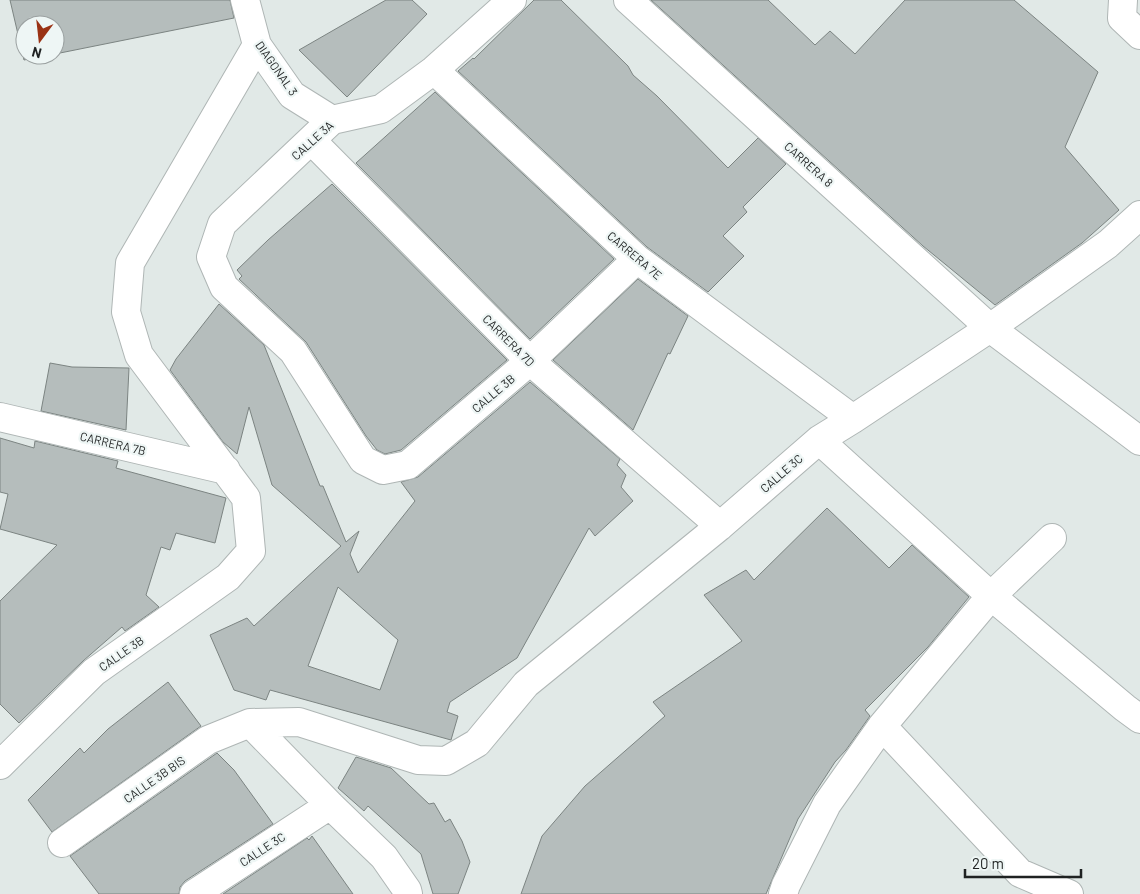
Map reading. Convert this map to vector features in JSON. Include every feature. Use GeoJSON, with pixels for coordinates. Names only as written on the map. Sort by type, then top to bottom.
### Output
{"type":"FeatureCollection","features":[{"type":"Feature","properties":{"kind":"street","name":"DIAGONAL 3"},"geometry":{"type":"LineString","coordinates":[[245,0],[258,45],[292,95],[332,120]]}},
{"type":"Feature","properties":{"kind":"street","name":"CALLE 3A"},"geometry":{"type":"LineString","coordinates":[[383,470],[363,460],[293,351],[224,287],[211,257],[222,224],[332,120],[381,109],[434,70],[512,0]]}},
{"type":"Feature","properties":{"kind":"street","name":"CARRERA 8"},"geometry":{"type":"LineString","coordinates":[[628,0],[990,328],[1140,441]]}},
{"type":"Feature","properties":{"kind":"street"},"geometry":{"type":"LineString","coordinates":[[226,470],[139,355],[126,312],[130,264],[258,45]]}},
{"type":"Feature","properties":{"kind":"street","name":"CARRERA 7E"},"geometry":{"type":"LineString","coordinates":[[434,70],[637,259],[853,419]]}},
{"type":"Feature","properties":{"kind":"street","name":"CARRERA 7D"},"geometry":{"type":"LineString","coordinates":[[311,140],[530,361],[720,526]]}},
{"type":"Feature","properties":{"kind":"street","name":"CALLE 3C"},"geometry":{"type":"LineString","coordinates":[[250,723],[299,722],[418,760],[446,761],[477,743],[526,684],[720,526],[819,440],[990,328],[1108,244],[1140,215]]}},
{"type":"Feature","properties":{"kind":"street","name":"CALLE 3B"},"geometry":{"type":"LineString","coordinates":[[383,470],[408,465],[530,361],[637,259]]}},
{"type":"Feature","properties":{"kind":"street","name":"CARRERA 7B"},"geometry":{"type":"LineString","coordinates":[[0,417],[226,470]]}},
{"type":"Feature","properties":{"kind":"street"},"geometry":{"type":"LineString","coordinates":[[819,440],[991,596],[1140,719]]}},
{"type":"Feature","properties":{"kind":"street","name":"CALLE 3B"},"geometry":{"type":"LineString","coordinates":[[0,765],[94,672],[228,577],[251,551],[246,498],[226,470]]}},
{"type":"Feature","properties":{"kind":"street"},"geometry":{"type":"LineString","coordinates":[[783,894],[827,804],[882,726],[991,596],[1052,538]]}},
{"type":"Feature","properties":{"kind":"street"},"geometry":{"type":"LineString","coordinates":[[250,723],[384,857],[408,894]]}},
{"type":"Feature","properties":{"kind":"street","name":"CALLE 3B BIS"},"geometry":{"type":"LineString","coordinates":[[62,843],[208,740],[250,723]]}},
{"type":"Feature","properties":{"kind":"street"},"geometry":{"type":"LineString","coordinates":[[882,726],[1015,883],[1069,894]]}},
{"type":"Feature","properties":{"kind":"street","name":"CALLE 3C"},"geometry":{"type":"LineString","coordinates":[[194,894],[330,805]]}},
{"type":"Feature","properties":{"kind":"building"},"geometry":{"type":"Polygon","coordinates":[[[10,0],[230,0],[234,18],[65,52],[65,15],[15,15],[15,21],[10,0]]]}},
{"type":"Feature","properties":{"kind":"building"},"geometry":{"type":"Polygon","coordinates":[[[386,0],[412,0],[427,14],[347,97],[299,50],[386,0]]]}},
{"type":"Feature","properties":{"kind":"building"},"geometry":{"type":"Polygon","coordinates":[[[534,0],[561,0],[628,66],[633,75],[657,96],[728,168],[758,138],[786,164],[743,207],[747,212],[723,236],[744,256],[708,292],[647,247],[458,71],[474,59],[534,0]]]}},
{"type":"Feature","properties":{"kind":"building"},"geometry":{"type":"Polygon","coordinates":[[[651,0],[768,0],[815,45],[830,31],[855,54],[905,0],[1014,0],[1098,72],[1065,147],[1119,210],[1082,243],[995,305],[923,246],[651,0]]]}},
{"type":"Feature","properties":{"kind":"building"},"geometry":{"type":"Polygon","coordinates":[[[435,92],[614,259],[530,339],[356,163],[435,92]]]}},
{"type":"Feature","properties":{"kind":"building"},"geometry":{"type":"Polygon","coordinates":[[[332,184],[507,360],[401,450],[385,454],[377,450],[366,436],[306,342],[239,279],[242,276],[237,270],[332,184]]]}},
{"type":"Feature","properties":{"kind":"building"},"geometry":{"type":"Polygon","coordinates":[[[638,279],[688,316],[670,354],[668,353],[633,430],[553,360],[638,279]]]}},
{"type":"Feature","properties":{"kind":"building"},"geometry":{"type":"Polygon","coordinates":[[[219,304],[264,345],[320,486],[323,486],[346,542],[359,531],[350,554],[358,573],[415,501],[401,482],[418,477],[530,382],[620,459],[617,465],[626,475],[621,487],[633,501],[595,536],[589,528],[517,658],[450,702],[447,712],[458,716],[451,740],[270,690],[266,700],[234,690],[210,635],[247,618],[254,626],[341,546],[272,485],[249,407],[237,454],[223,442],[170,370],[176,359],[219,304]],[[338,587],[308,666],[380,690],[398,640],[338,587]]]}},
{"type":"Feature","properties":{"kind":"building"},"geometry":{"type":"Polygon","coordinates":[[[50,363],[72,367],[129,368],[126,430],[41,411],[50,363]]]}},
{"type":"Feature","properties":{"kind":"building"},"geometry":{"type":"Polygon","coordinates":[[[0,438],[34,448],[35,441],[118,461],[116,468],[226,498],[215,543],[176,533],[170,550],[161,547],[146,595],[159,607],[125,631],[122,627],[83,661],[19,723],[0,704],[0,601],[57,545],[0,529],[8,494],[0,492],[0,438]]]}},
{"type":"Feature","properties":{"kind":"building"},"geometry":{"type":"Polygon","coordinates":[[[827,508],[889,568],[912,545],[969,597],[928,647],[865,710],[870,716],[835,762],[798,819],[766,894],[521,894],[542,836],[585,786],[665,716],[653,702],[742,641],[704,595],[746,570],[754,580],[827,508]]]}},
{"type":"Feature","properties":{"kind":"building"},"geometry":{"type":"Polygon","coordinates":[[[168,682],[201,726],[52,832],[28,800],[80,748],[84,753],[108,729],[168,682]]]}},
{"type":"Feature","properties":{"kind":"building"},"geometry":{"type":"Polygon","coordinates":[[[217,753],[234,770],[273,824],[185,881],[180,887],[179,894],[99,894],[70,856],[217,753]]]}},
{"type":"Feature","properties":{"kind":"building"},"geometry":{"type":"Polygon","coordinates":[[[356,757],[391,768],[429,804],[434,803],[445,822],[450,819],[462,841],[470,862],[458,894],[433,894],[421,854],[368,806],[364,811],[338,788],[356,757]]]}},
{"type":"Feature","properties":{"kind":"building"},"geometry":{"type":"Polygon","coordinates":[[[312,836],[353,894],[223,894],[307,838],[309,840],[312,836]]]}}]}
